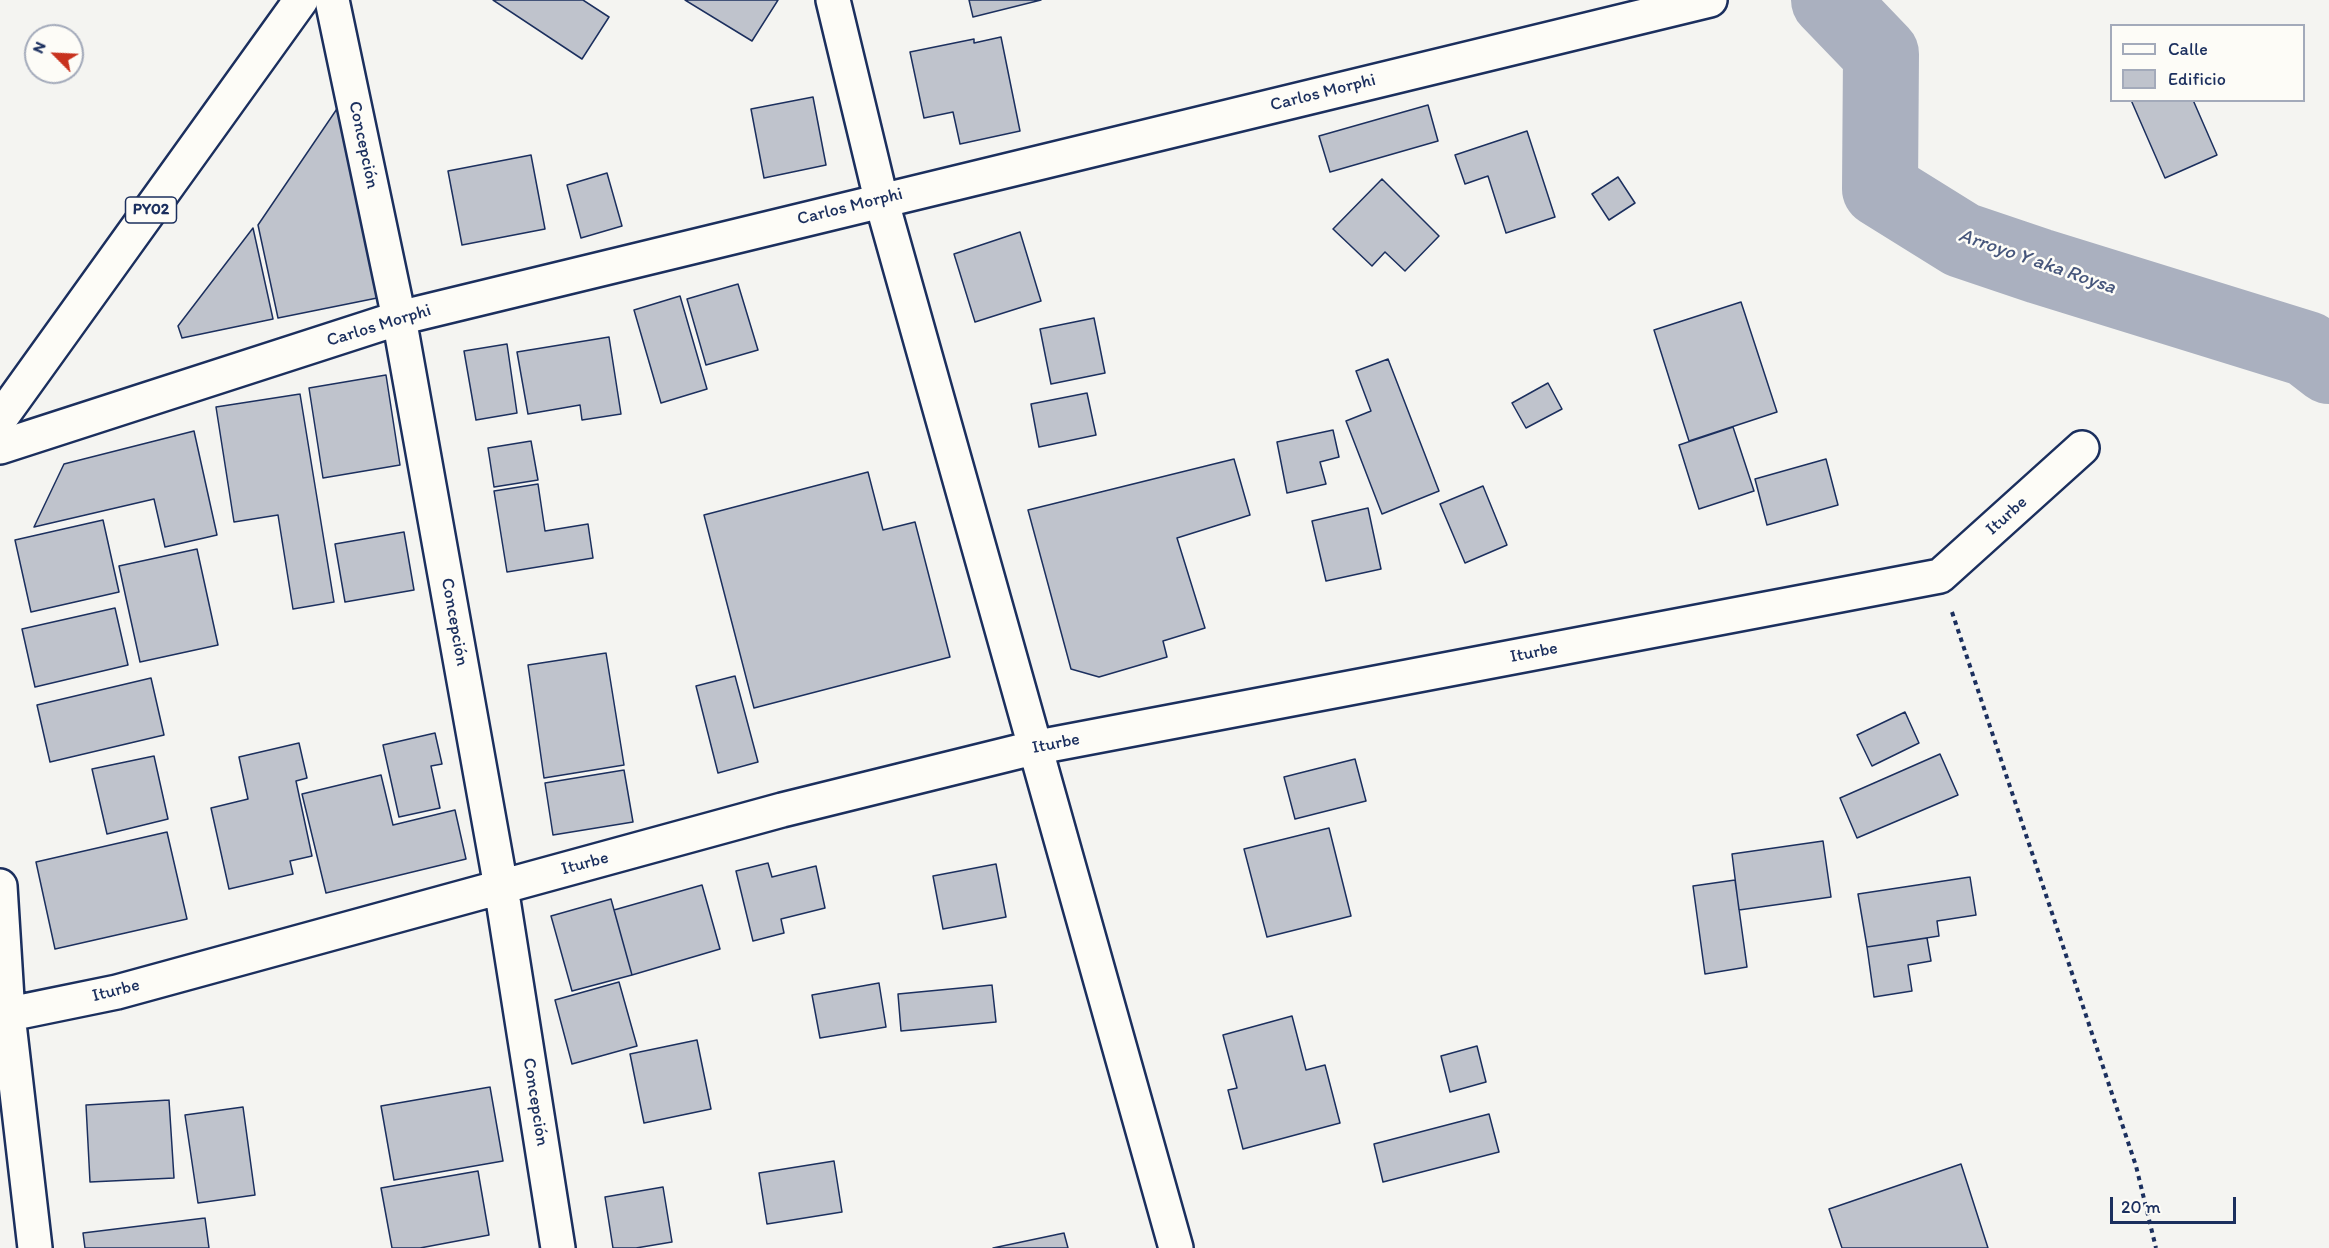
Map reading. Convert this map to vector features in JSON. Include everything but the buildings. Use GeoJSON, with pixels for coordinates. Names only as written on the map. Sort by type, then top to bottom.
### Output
{"type":"FeatureCollection","features":[{"type":"Feature","properties":{"kind":"street","name":"PY02"},"geometry":{"type":"LineString","coordinates":[[0,419],[302,0]]}},
{"type":"Feature","properties":{"kind":"street","name":"Concepción"},"geometry":{"type":"LineString","coordinates":[[332,0],[399,318],[501,887],[558,1248]]}},
{"type":"Feature","properties":{"kind":"street"},"geometry":{"type":"LineString","coordinates":[[833,0],[881,199],[1033,748],[1176,1248]]}},
{"type":"Feature","properties":{"kind":"street","name":"Carlos Morphi"},"geometry":{"type":"LineString","coordinates":[[0,447],[399,318],[881,199],[1710,0]]}},
{"type":"Feature","properties":{"kind":"street","name":"Iturbe"},"geometry":{"type":"LineString","coordinates":[[4,1015],[117,992],[782,810],[1033,748],[1940,576],[2082,448]]}},
{"type":"Feature","properties":{"kind":"street"},"geometry":{"type":"LineString","coordinates":[[0,886],[4,1015],[35,1248]]}},
{"type":"Feature","properties":{"kind":"path"},"geometry":{"type":"LineString","coordinates":[[1940,576],[2136,1166],[2156,1248]]}},
{"type":"Feature","properties":{"kind":"waterway","name":"Arroyo Y aka Roysa"},"geometry":{"type":"LineString","coordinates":[[1829,0],[1881,54],[1880,189],[1962,240],[2307,349],[2329,366]]}}]}
